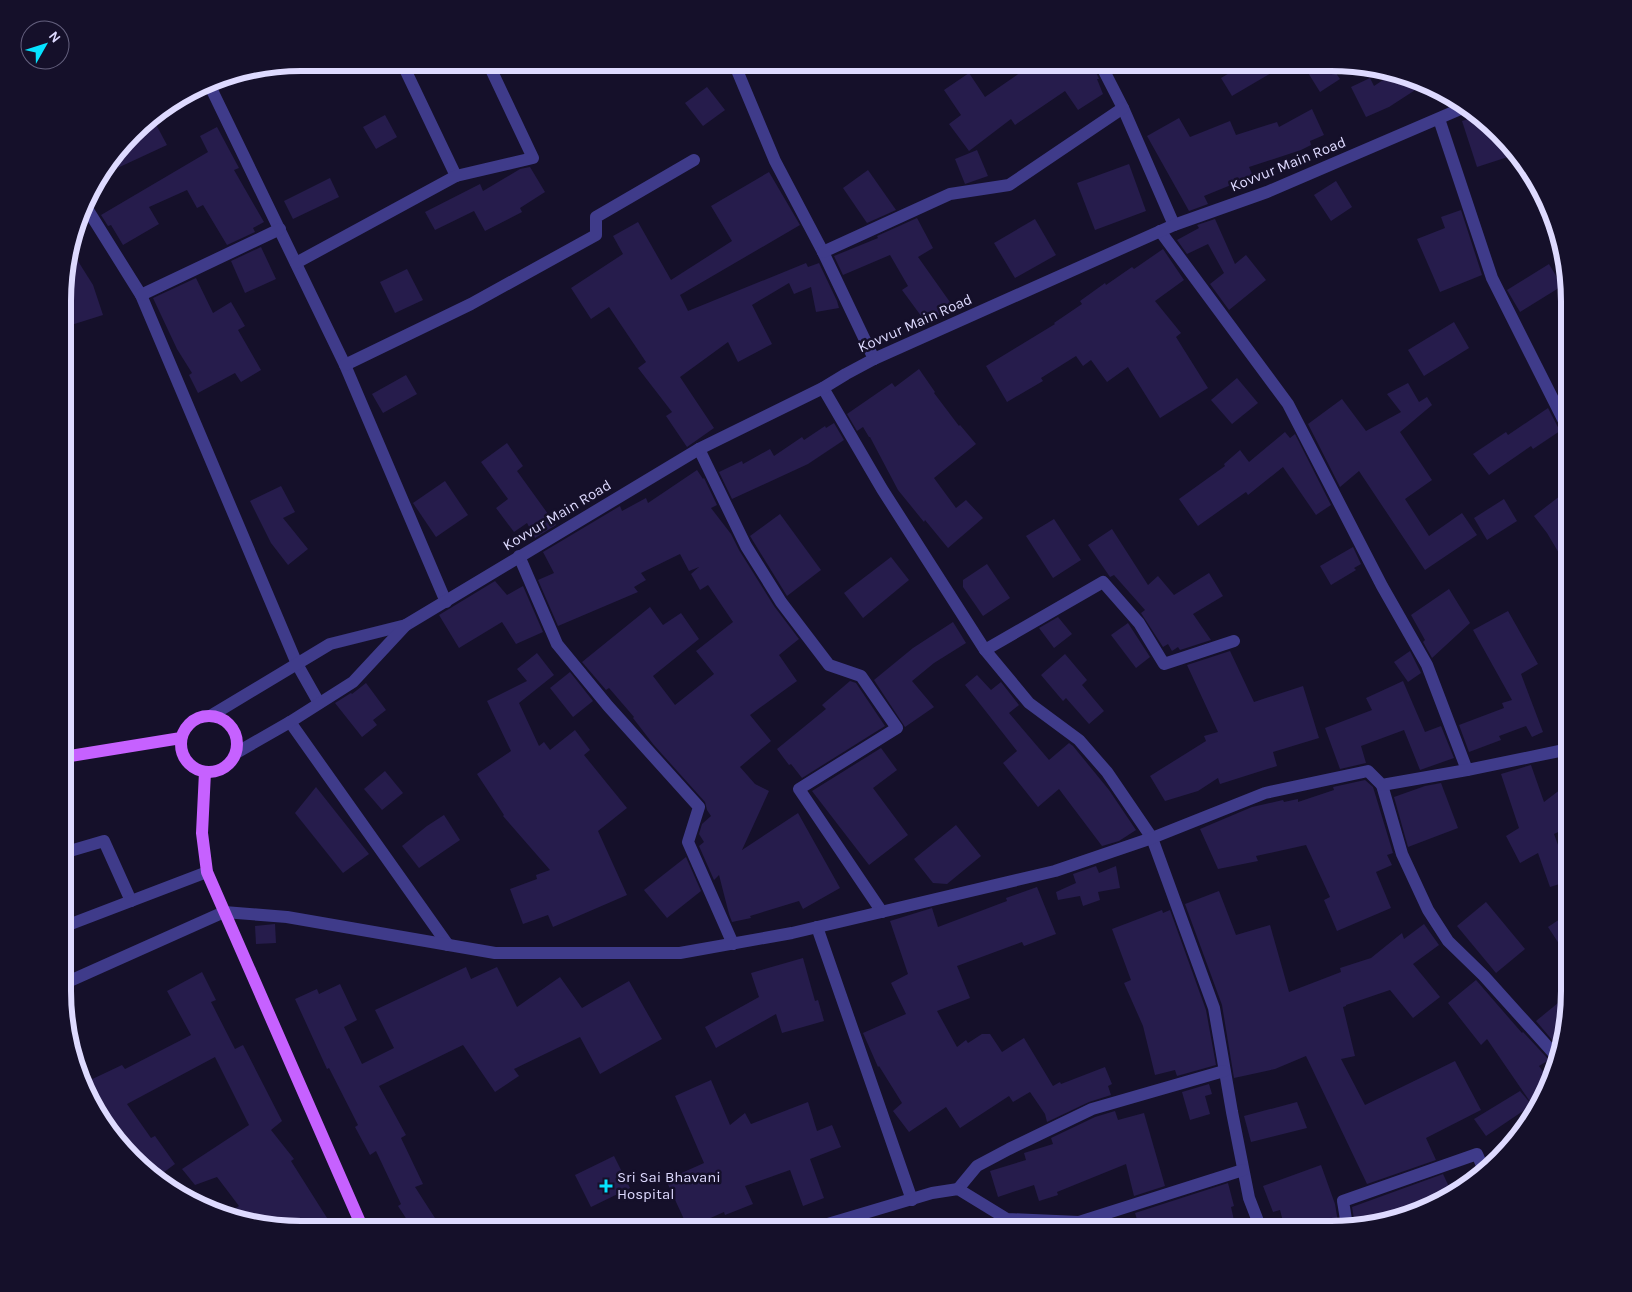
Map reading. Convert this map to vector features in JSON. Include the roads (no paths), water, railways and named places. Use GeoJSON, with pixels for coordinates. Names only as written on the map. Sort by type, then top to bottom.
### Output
{"type":"FeatureCollection","features":[{"type":"Feature","properties":{"kind":"main road"},"geometry":{"type":"LineString","coordinates":[[212,715],[222,718],[230,725],[237,743],[236,753],[224,768],[215,772],[205,772],[196,769],[183,756],[181,738],[189,723],[197,718],[212,715]]}},
{"type":"Feature","properties":{"kind":"main road"},"geometry":{"type":"LineString","coordinates":[[71,756],[181,738]]}},
{"type":"Feature","properties":{"kind":"main road"},"geometry":{"type":"LineString","coordinates":[[205,772],[202,833],[207,872],[359,1221]]}},
{"type":"Feature","properties":{"kind":"street"},"geometry":{"type":"LineString","coordinates":[[409,71],[456,176]]}},
{"type":"Feature","properties":{"kind":"street"},"geometry":{"type":"LineString","coordinates":[[296,263],[456,176],[533,158],[492,71]]}},
{"type":"Feature","properties":{"kind":"street"},"geometry":{"type":"LineString","coordinates":[[737,71],[775,161],[823,252],[874,359]]}},
{"type":"Feature","properties":{"kind":"street"},"geometry":{"type":"LineString","coordinates":[[1104,71],[1123,108],[1174,225]]}},
{"type":"Feature","properties":{"kind":"street"},"geometry":{"type":"LineString","coordinates":[[212,90],[345,365],[446,602]]}},
{"type":"Feature","properties":{"kind":"street"},"geometry":{"type":"LineString","coordinates":[[823,252],[950,194],[1009,185],[1123,108]]}},
{"type":"Feature","properties":{"kind":"street","name":"Kovvur Main Road"},"geometry":{"type":"LineString","coordinates":[[212,715],[330,644],[406,625],[699,449],[823,388],[874,359],[1174,225],[1267,192],[1459,110]]}},
{"type":"Feature","properties":{"kind":"street"},"geometry":{"type":"LineString","coordinates":[[1439,119],[1492,278],[1561,415]]}},
{"type":"Feature","properties":{"kind":"street"},"geometry":{"type":"LineString","coordinates":[[345,365],[471,304],[596,235],[596,217],[694,160]]}},
{"type":"Feature","properties":{"kind":"street"},"geometry":{"type":"LineString","coordinates":[[89,212],[141,295],[298,664],[319,703]]}},
{"type":"Feature","properties":{"kind":"street"},"geometry":{"type":"LineString","coordinates":[[141,295],[280,229]]}},
{"type":"Feature","properties":{"kind":"street"},"geometry":{"type":"LineString","coordinates":[[1160,231],[1288,404],[1382,586],[1427,665],[1467,770]]}},
{"type":"Feature","properties":{"kind":"street"},"geometry":{"type":"LineString","coordinates":[[823,388],[882,489],[985,650],[1029,703],[1079,740],[1107,772],[1152,838],[1214,1008],[1224,1072],[1249,1198],[1257,1221]]}},
{"type":"Feature","properties":{"kind":"street"},"geometry":{"type":"LineString","coordinates":[[699,449],[746,546],[781,602],[830,665],[862,676],[898,728],[799,789],[882,912]]}},
{"type":"Feature","properties":{"kind":"street"},"geometry":{"type":"LineString","coordinates":[[518,556],[557,644],[608,706],[699,807],[688,842],[733,944]]}},
{"type":"Feature","properties":{"kind":"street"},"geometry":{"type":"LineString","coordinates":[[985,650],[1103,582],[1139,623],[1164,664],[1234,641]]}},
{"type":"Feature","properties":{"kind":"street","name":"Kovvur Main Road"},"geometry":{"type":"LineString","coordinates":[[236,753],[290,722],[353,682],[406,625]]}},
{"type":"Feature","properties":{"kind":"street"},"geometry":{"type":"LineString","coordinates":[[290,722],[448,945]]}},
{"type":"Feature","properties":{"kind":"street"},"geometry":{"type":"LineString","coordinates":[[1382,785],[1561,751]]}},
{"type":"Feature","properties":{"kind":"street"},"geometry":{"type":"LineString","coordinates":[[71,980],[224,912],[287,917],[495,952],[680,953],[817,927],[1055,871],[1152,838],[1265,794],[1368,771],[1382,785],[1402,854],[1428,910],[1448,941],[1484,976],[1552,1052]]}},
{"type":"Feature","properties":{"kind":"street"},"geometry":{"type":"LineString","coordinates":[[71,850],[104,840],[131,902]]}},
{"type":"Feature","properties":{"kind":"street"},"geometry":{"type":"LineString","coordinates":[[71,925],[207,872]]}},
{"type":"Feature","properties":{"kind":"street"},"geometry":{"type":"LineString","coordinates":[[817,927],[912,1200]]}},
{"type":"Feature","properties":{"kind":"street"},"geometry":{"type":"LineString","coordinates":[[839,1221],[932,1194],[958,1189],[977,1166],[1092,1110],[1224,1072]]}},
{"type":"Feature","properties":{"kind":"street"},"geometry":{"type":"LineString","coordinates":[[1346,1220],[1343,1200],[1477,1154],[1481,1164]]}},
{"type":"Feature","properties":{"kind":"street"},"geometry":{"type":"LineString","coordinates":[[1082,1221],[1244,1170]]}},
{"type":"Feature","properties":{"kind":"street"},"geometry":{"type":"LineString","coordinates":[[958,1189],[1007,1219],[1055,1221]]}},
{"type":"Feature","properties":{"kind":"place","name":"Sri Sai Bhavani Hospital"},"geometry":{"type":"Point","coordinates":[606,1186]}}]}
